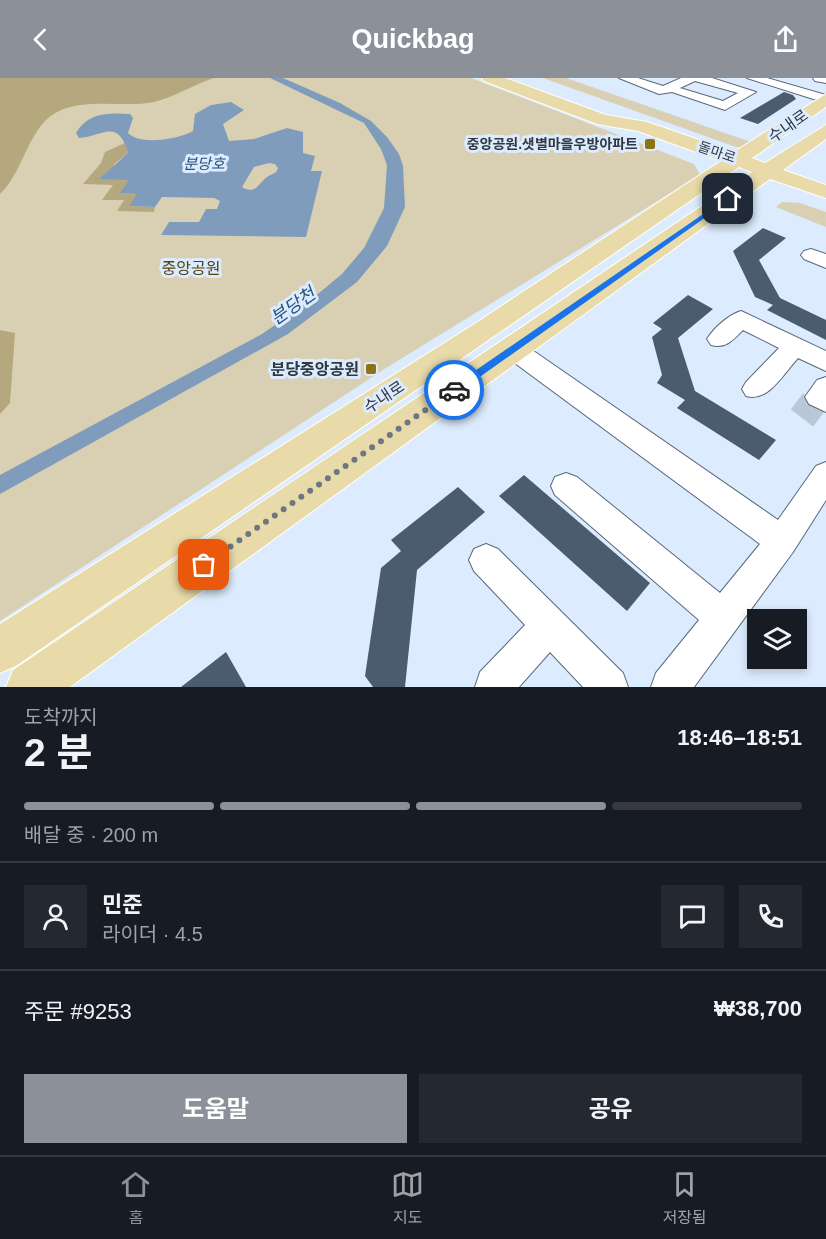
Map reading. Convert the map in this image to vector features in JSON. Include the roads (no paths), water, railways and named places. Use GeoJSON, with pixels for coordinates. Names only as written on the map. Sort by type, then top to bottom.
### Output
{"type":"FeatureCollection","features":[{"type":"Feature","properties":{"kind":"main road","name":"돌마로"},"geometry":{"type":"LineString","coordinates":[[490,78],[603,120],[641,126]]}},
{"type":"Feature","properties":{"kind":"main road","name":"돌마로"},"geometry":{"type":"LineString","coordinates":[[518,78],[616,113],[641,126],[826,192]]}},
{"type":"Feature","properties":{"kind":"main road","name":"수내로"},"geometry":{"type":"LineString","coordinates":[[0,650],[476,336],[826,99]]}},
{"type":"Feature","properties":{"kind":"main road","name":"수내로"},"geometry":{"type":"LineString","coordinates":[[30,687],[826,130]]}},
{"type":"Feature","properties":{"kind":"lane"},"geometry":{"type":"LineString","coordinates":[[625,78],[653,80],[664,91],[691,78]]}},
{"type":"Feature","properties":{"kind":"lane"},"geometry":{"type":"LineString","coordinates":[[679,92],[725,106],[749,92],[699,78]]}},
{"type":"Feature","properties":{"kind":"lane"},"geometry":{"type":"LineString","coordinates":[[762,79],[826,99]]}},
{"type":"Feature","properties":{"kind":"lane"},"geometry":{"type":"LineString","coordinates":[[709,91],[736,99]]}},
{"type":"Feature","properties":{"kind":"lane"},"geometry":{"type":"LineString","coordinates":[[719,339],[741,318],[826,362]]}},
{"type":"Feature","properties":{"kind":"lane"},"geometry":{"type":"LineString","coordinates":[[754,389],[795,346]]}},
{"type":"Feature","properties":{"kind":"lane"},"geometry":{"type":"LineString","coordinates":[[513,349],[782,541]]}},
{"type":"Feature","properties":{"kind":"lane"},"geometry":{"type":"LineString","coordinates":[[670,687],[782,541],[826,475]]}},
{"type":"Feature","properties":{"kind":"lane"},"geometry":{"type":"LineString","coordinates":[[566,486],[723,618]]}},
{"type":"Feature","properties":{"kind":"lane"},"geometry":{"type":"LineString","coordinates":[[486,560],[549,625],[596,681]]}},
{"type":"Feature","properties":{"kind":"lane"},"geometry":{"type":"LineString","coordinates":[[494,686],[549,625]]}},
{"type":"Feature","properties":{"kind":"water"},"geometry":{"type":"Polygon","coordinates":[[[270,78],[283,78],[340,103],[371,121],[387,137],[399,154],[403,166],[405,207],[387,246],[357,282],[288,334],[0,494],[0,475],[262,334],[307,303],[342,274],[364,248],[384,208],[387,165],[381,149],[364,123],[270,78]]]}},
{"type":"Feature","properties":{"kind":"water","name":"분당호"},"geometry":{"type":"Polygon","coordinates":[[[231,102],[244,110],[223,124],[229,141],[254,139],[287,128],[303,132],[303,153],[315,156],[311,171],[322,171],[306,237],[161,235],[169,222],[199,222],[206,209],[217,209],[220,201],[214,198],[162,197],[155,207],[129,206],[137,194],[120,193],[129,180],[99,179],[128,153],[119,135],[108,132],[79,138],[76,133],[93,117],[107,114],[130,114],[133,118],[128,133],[134,137],[160,140],[179,137],[193,131],[195,114],[211,105],[231,102]],[[269,163],[254,167],[242,187],[250,190],[256,188],[276,171],[278,168],[275,164],[269,163]]]}},
{"type":"Feature","properties":{"kind":"tunnel"},"geometry":{"type":"LineString","coordinates":[[802,418],[814,402]]}},
{"type":"Feature","properties":{"kind":"place","name":"중앙공원.샛별마을우방아파트"},"geometry":{"type":"Point","coordinates":[650,144]}},
{"type":"Feature","properties":{"kind":"place","name":"분당중앙공원"},"geometry":{"type":"Point","coordinates":[371,369]}},
{"type":"Feature","properties":{"kind":"park label","name":"중앙공원"},"geometry":{"type":"Point","coordinates":[191,268]}},
{"type":"Feature","properties":{"kind":"water label","name":"분당천"},"geometry":{"type":"Point","coordinates":[293,306]}}]}
